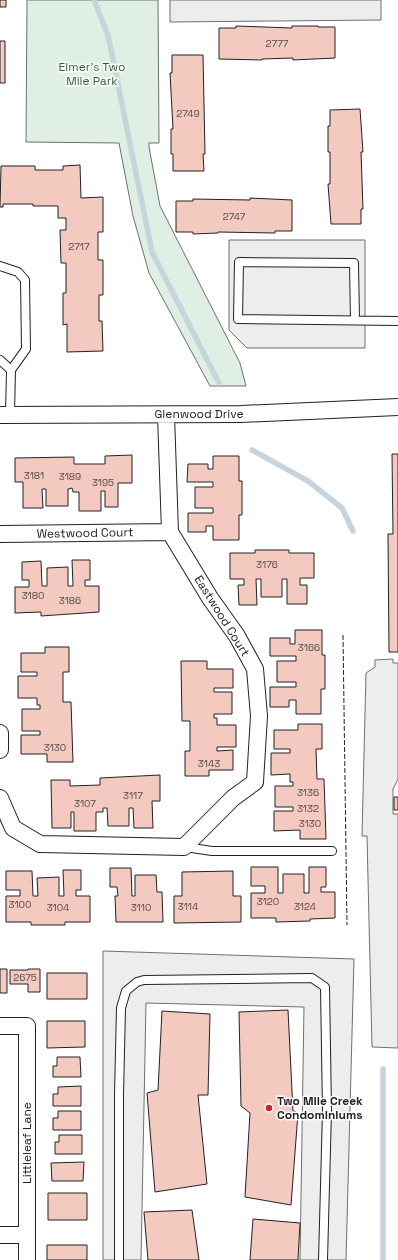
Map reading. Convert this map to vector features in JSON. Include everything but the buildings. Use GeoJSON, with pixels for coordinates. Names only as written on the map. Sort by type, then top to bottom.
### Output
{"type":"FeatureCollection","features":[{"type":"Feature","properties":{"kind":"street","name":"Glenwood Drive"},"geometry":{"type":"LineString","coordinates":[[5,415],[241,414],[398,407]]}},
{"type":"Feature","properties":{"kind":"street","name":"Eastwood Court"},"geometry":{"type":"LineString","coordinates":[[166,415],[170,532],[210,598],[237,636],[255,669],[259,716],[255,782],[233,798],[184,847]]}},
{"type":"Feature","properties":{"kind":"street","name":"Westwood Court"},"geometry":{"type":"LineString","coordinates":[[0,534],[170,532]]}},
{"type":"Feature","properties":{"kind":"street"},"geometry":{"type":"LineString","coordinates":[[0,733],[0,750]]}},
{"type":"Feature","properties":{"kind":"street"},"geometry":{"type":"LineString","coordinates":[[0,798],[13,828],[40,844],[184,847]]}},
{"type":"Feature","properties":{"kind":"street","name":"Littleleaf Lane"},"geometry":{"type":"LineString","coordinates":[[0,1026],[27,1026],[27,1260]]}},
{"type":"Feature","properties":{"kind":"street"},"geometry":{"type":"LineString","coordinates":[[0,1235],[27,1235]]}},
{"type":"Feature","properties":{"kind":"lane"},"geometry":{"type":"LineString","coordinates":[[354,320],[354,262],[239,262],[238,319],[398,321]]}},
{"type":"Feature","properties":{"kind":"lane"},"geometry":{"type":"LineString","coordinates":[[0,266],[18,272],[25,280],[26,349],[11,370],[5,415]]}},
{"type":"Feature","properties":{"kind":"lane"},"geometry":{"type":"LineString","coordinates":[[0,360],[11,370]]}},
{"type":"Feature","properties":{"kind":"lane"},"geometry":{"type":"LineString","coordinates":[[184,847],[212,851],[332,851]]}},
{"type":"Feature","properties":{"kind":"lane"},"geometry":{"type":"LineString","coordinates":[[119,1260],[119,1087],[121,1008],[126,991],[137,982],[144,980],[312,978],[325,987],[327,1111],[323,1260]]}},
{"type":"Feature","properties":{"kind":"green space","name":"Elmer's Two Mile Park"},"geometry":{"type":"Polygon","coordinates":[[[27,0],[158,0],[159,143],[149,143],[149,147],[160,206],[240,363],[246,386],[210,386],[149,273],[133,216],[119,143],[26,142],[27,0]]]}},
{"type":"Feature","properties":{"kind":"shaded area"},"geometry":{"type":"Polygon","coordinates":[[[170,0],[381,0],[381,20],[170,22],[170,0]]]}},
{"type":"Feature","properties":{"kind":"shaded area"},"geometry":{"type":"Polygon","coordinates":[[[229,240],[365,240],[365,348],[247,348],[229,330],[229,240]]]}},
{"type":"Feature","properties":{"kind":"shaded area"},"geometry":{"type":"Polygon","coordinates":[[[393,659],[393,663],[398,663],[398,779],[393,789],[393,814],[398,814],[398,1048],[372,1047],[367,836],[362,836],[366,673],[375,667],[375,660],[393,659]]]}},
{"type":"Feature","properties":{"kind":"shaded area"},"geometry":{"type":"Polygon","coordinates":[[[103,951],[354,959],[346,1260],[300,1260],[304,1007],[146,1003],[141,1260],[103,1260],[103,951]]]}},
{"type":"Feature","properties":{"kind":"waterway"},"geometry":{"type":"LineString","coordinates":[[94,0],[108,35],[152,252],[219,383]]}},
{"type":"Feature","properties":{"kind":"waterway"},"geometry":{"type":"LineString","coordinates":[[252,450],[308,481],[342,508],[353,531]]}},
{"type":"Feature","properties":{"kind":"waterway"},"geometry":{"type":"LineString","coordinates":[[383,1069],[383,1260]]}},
{"type":"Feature","properties":{"kind":"fence"},"geometry":{"type":"LineString","coordinates":[[343,635],[347,925]]}},
{"type":"Feature","properties":{"kind":"place","name":"Two Mile Creek Condominiums"},"geometry":{"type":"Point","coordinates":[269,1108]}}]}
